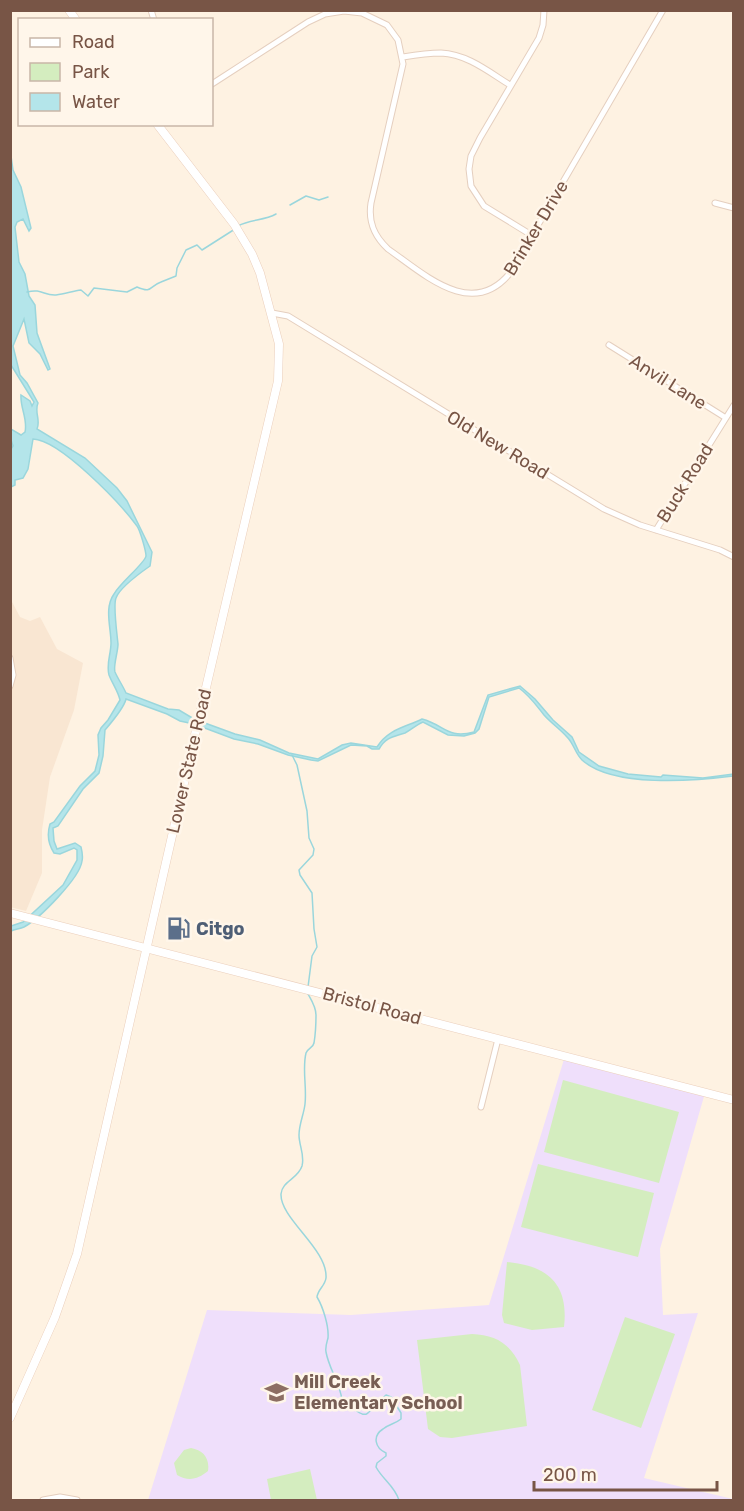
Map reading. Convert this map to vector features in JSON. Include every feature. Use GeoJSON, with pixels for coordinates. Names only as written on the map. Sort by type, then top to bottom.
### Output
{"type":"FeatureCollection","features":[{"type":"Feature","properties":{"kind":"main road","name":"Lower State Road"},"geometry":{"type":"LineString","coordinates":[[10,1418],[55,1317],[77,1254],[278,381],[279,344],[258,266],[234,224],[160,126]]}},
{"type":"Feature","properties":{"kind":"main road","name":"Bristol Road"},"geometry":{"type":"LineString","coordinates":[[10,913],[734,1100]]}},
{"type":"Feature","properties":{"kind":"street"},"geometry":{"type":"LineString","coordinates":[[532,236],[484,206],[476,195],[470,179],[469,162],[510,85],[539,38],[544,10]]}},
{"type":"Feature","properties":{"kind":"street","name":"Brinker Drive"},"geometry":{"type":"LineString","coordinates":[[403,57],[402,72],[371,203],[371,221],[380,242],[387,249],[449,289],[466,294],[476,294],[495,287],[506,278],[663,10]]}},
{"type":"Feature","properties":{"kind":"street"},"geometry":{"type":"LineString","coordinates":[[213,83],[319,13],[344,11],[371,16],[387,25],[394,34],[403,57],[438,53],[457,56],[510,85]]}},
{"type":"Feature","properties":{"kind":"street"},"geometry":{"type":"LineString","coordinates":[[715,204],[734,208]]}},
{"type":"Feature","properties":{"kind":"street","name":"Old New Road"},"geometry":{"type":"LineString","coordinates":[[272,313],[288,316],[604,509],[626,520],[734,556]]}},
{"type":"Feature","properties":{"kind":"street","name":"Anvil Lane"},"geometry":{"type":"LineString","coordinates":[[609,345],[726,418]]}},
{"type":"Feature","properties":{"kind":"street","name":"Buck Road"},"geometry":{"type":"LineString","coordinates":[[656,530],[734,405]]}},
{"type":"Feature","properties":{"kind":"street"},"geometry":{"type":"LineString","coordinates":[[10,658],[13,675],[10,686]]}},
{"type":"Feature","properties":{"kind":"street"},"geometry":{"type":"LineString","coordinates":[[481,1107],[498,1039]]}},
{"type":"Feature","properties":{"kind":"street"},"geometry":{"type":"LineString","coordinates":[[43,1500],[60,1497],[77,1500]]}},
{"type":"Feature","properties":{"kind":"shaded area"},"geometry":{"type":"Polygon","coordinates":[[[10,598],[20,617],[30,621],[40,617],[57,649],[83,663],[74,710],[50,777],[42,830],[42,873],[26,911],[10,907],[10,598]]]}},
{"type":"Feature","properties":{"kind":"shaded area"},"geometry":{"type":"Polygon","coordinates":[[[565,1056],[705,1093],[660,1249],[663,1315],[698,1313],[644,1478],[733,1500],[148,1500],[207,1310],[351,1315],[489,1305],[565,1056]]]}},
{"type":"Feature","properties":{"kind":"green space"},"geometry":{"type":"Polygon","coordinates":[[[563,1080],[679,1112],[659,1183],[544,1152],[563,1080]]]}},
{"type":"Feature","properties":{"kind":"green space"},"geometry":{"type":"Polygon","coordinates":[[[538,1164],[654,1193],[638,1257],[521,1227],[538,1164]]]}},
{"type":"Feature","properties":{"kind":"green space"},"geometry":{"type":"Polygon","coordinates":[[[507,1262],[534,1268],[553,1280],[563,1299],[564,1327],[532,1330],[504,1323],[502,1315],[507,1262]]]}},
{"type":"Feature","properties":{"kind":"green space"},"geometry":{"type":"Polygon","coordinates":[[[625,1317],[675,1334],[641,1428],[592,1410],[625,1317]]]}},
{"type":"Feature","properties":{"kind":"green space"},"geometry":{"type":"Polygon","coordinates":[[[472,1334],[495,1338],[516,1357],[520,1365],[527,1426],[452,1438],[440,1437],[428,1429],[417,1340],[472,1334]]]}},
{"type":"Feature","properties":{"kind":"green space"},"geometry":{"type":"Polygon","coordinates":[[[191,1448],[205,1455],[208,1471],[197,1478],[189,1479],[177,1475],[174,1463],[184,1450],[191,1448]]]}},
{"type":"Feature","properties":{"kind":"green space"},"geometry":{"type":"Polygon","coordinates":[[[310,1469],[317,1500],[271,1500],[267,1479],[310,1469]]]}},
{"type":"Feature","properties":{"kind":"water"},"geometry":{"type":"Polygon","coordinates":[[[10,149],[13,170],[21,187],[31,228],[29,231],[23,219],[17,222],[15,227],[19,262],[25,274],[29,296],[35,305],[37,333],[50,369],[48,370],[40,354],[29,343],[24,319],[13,346],[20,375],[38,403],[37,429],[85,458],[117,488],[127,501],[152,552],[150,566],[126,585],[118,594],[115,602],[118,644],[115,669],[126,693],[168,709],[179,710],[194,719],[235,734],[260,740],[289,753],[318,759],[342,745],[351,743],[377,747],[392,732],[422,719],[452,733],[474,732],[488,695],[520,686],[572,737],[579,752],[599,766],[628,774],[661,777],[663,775],[703,778],[733,774],[733,776],[676,781],[633,779],[596,769],[582,760],[567,737],[519,688],[489,697],[479,729],[475,733],[464,736],[448,735],[423,722],[387,740],[379,749],[351,745],[318,761],[234,739],[180,721],[126,699],[105,730],[99,773],[83,789],[58,826],[53,828],[57,849],[75,843],[81,847],[80,868],[67,887],[39,916],[24,927],[11,931],[11,926],[23,922],[63,885],[77,860],[77,850],[74,848],[60,854],[54,853],[49,843],[49,828],[80,786],[95,771],[99,755],[98,735],[120,700],[108,671],[111,643],[109,605],[117,589],[146,556],[138,528],[129,516],[89,474],[45,442],[33,439],[28,469],[23,478],[15,480],[15,485],[11,487],[11,449],[13,446],[11,429],[21,435],[25,432],[26,423],[21,395],[30,401],[32,406],[34,402],[11,365],[10,149]]]}},
{"type":"Feature","properties":{"kind":"waterway"},"geometry":{"type":"LineString","coordinates":[[290,205],[306,196],[319,200],[328,197]]}},
{"type":"Feature","properties":{"kind":"waterway"},"geometry":{"type":"LineString","coordinates":[[238,226],[276,214]]}},
{"type":"Feature","properties":{"kind":"waterway"},"geometry":{"type":"LineString","coordinates":[[27,292],[36,291],[56,295],[81,290],[88,296],[94,288],[127,292],[137,287],[148,290],[176,276],[177,268],[186,250],[197,245],[202,250],[235,229]]}},
{"type":"Feature","properties":{"kind":"waterway"},"geometry":{"type":"LineString","coordinates":[[292,755],[297,765],[307,811],[309,838],[314,849],[313,855],[299,870],[312,893],[317,947],[312,956],[308,987]]}},
{"type":"Feature","properties":{"kind":"waterway"},"geometry":{"type":"LineString","coordinates":[[308,994],[315,1007],[316,1018],[314,1043],[307,1051],[305,1059],[305,1104],[299,1135],[303,1162],[300,1170],[284,1186],[281,1194],[288,1214],[320,1256],[325,1267],[326,1278],[317,1297],[328,1328],[327,1358],[342,1400],[359,1413],[367,1414],[386,1395],[391,1397],[401,1413],[401,1419],[383,1429],[376,1438],[377,1445],[386,1453],[376,1467],[399,1500]]}},
{"type":"Feature","properties":{"kind":"place","name":"Citgo"},"geometry":{"type":"Point","coordinates":[178,929]}},
{"type":"Feature","properties":{"kind":"place","name":"Mill Creek Elementary School"},"geometry":{"type":"Point","coordinates":[276,1392]}}]}
